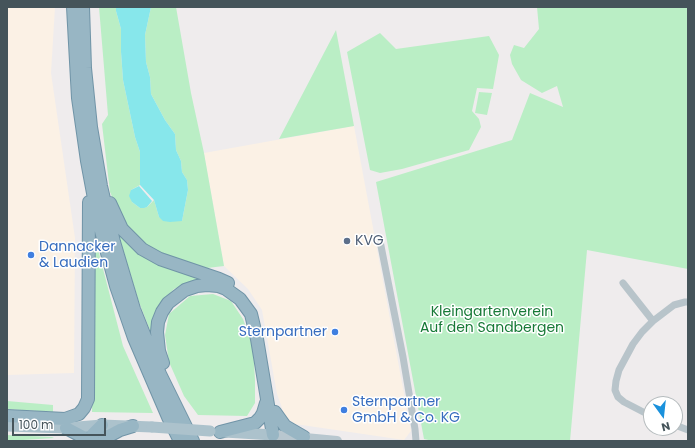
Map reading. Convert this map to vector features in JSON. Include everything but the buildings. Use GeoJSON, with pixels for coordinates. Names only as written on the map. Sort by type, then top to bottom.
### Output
{"type":"FeatureCollection","features":[{"type":"Feature","properties":{"kind":"highway"},"geometry":{"type":"LineString","coordinates":[[73,7],[81,128],[97,188],[134,309],[160,374],[193,441]]}},
{"type":"Feature","properties":{"kind":"highway"},"geometry":{"type":"LineString","coordinates":[[83,7],[83,37],[88,98],[104,245],[124,312],[150,378],[180,441]]}},
{"type":"Feature","properties":{"kind":"highway"},"geometry":{"type":"LineString","coordinates":[[97,188],[122,229],[142,249],[160,259],[228,283],[237,289],[247,300],[255,313],[259,326],[275,412],[273,435]]}},
{"type":"Feature","properties":{"kind":"highway"},"geometry":{"type":"LineString","coordinates":[[65,424],[79,414],[84,408],[88,399],[89,199],[97,188]]}},
{"type":"Feature","properties":{"kind":"highway"},"geometry":{"type":"LineString","coordinates":[[180,416],[159,351],[157,332],[158,322],[168,303],[185,290],[197,286],[218,286],[226,289],[240,299],[246,305],[251,314],[255,326],[273,435]]}},
{"type":"Feature","properties":{"kind":"highway"},"geometry":{"type":"LineString","coordinates":[[215,431],[255,423],[263,413],[267,398]]}},
{"type":"Feature","properties":{"kind":"highway"},"geometry":{"type":"LineString","coordinates":[[275,412],[285,426],[306,438]]}},
{"type":"Feature","properties":{"kind":"highway"},"geometry":{"type":"LineString","coordinates":[[7,416],[65,424],[89,441],[92,434],[102,425]]}},
{"type":"Feature","properties":{"kind":"highway"},"geometry":{"type":"LineString","coordinates":[[103,441],[120,430],[133,426]]}},
{"type":"Feature","properties":{"kind":"main road"},"geometry":{"type":"LineString","coordinates":[[7,426],[65,424],[133,426],[273,435],[337,441]]}},
{"type":"Feature","properties":{"kind":"street"},"geometry":{"type":"LineString","coordinates":[[380,241],[403,358],[416,441]]}},
{"type":"Feature","properties":{"kind":"street"},"geometry":{"type":"LineString","coordinates":[[623,283],[653,321]]}},
{"type":"Feature","properties":{"kind":"street"},"geometry":{"type":"LineString","coordinates":[[643,412],[624,402],[618,397],[615,390],[619,370],[626,356],[642,332],[653,321],[674,305],[688,302]]}},
{"type":"Feature","properties":{"kind":"shaded area"},"geometry":{"type":"Polygon","coordinates":[[[7,7],[55,7],[51,73],[75,238],[74,373],[7,375],[7,7]]]}},
{"type":"Feature","properties":{"kind":"shaded area"},"geometry":{"type":"Polygon","coordinates":[[[354,126],[411,431],[404,440],[295,424],[285,416],[277,394],[262,310],[248,289],[224,266],[204,153],[354,126]]]}},
{"type":"Feature","properties":{"kind":"green space"},"geometry":{"type":"Polygon","coordinates":[[[99,7],[116,7],[121,29],[123,80],[135,137],[140,152],[140,185],[131,190],[132,202],[140,208],[147,207],[154,200],[159,217],[182,221],[188,190],[187,180],[182,172],[181,161],[176,150],[175,134],[165,120],[151,94],[150,77],[146,62],[145,35],[151,7],[176,7],[224,266],[207,268],[181,262],[145,246],[125,227],[110,192],[102,124],[108,115],[99,7]]]}},
{"type":"Feature","properties":{"kind":"green space","name":"Kleingartenverein Auf den Sandbergen"},"geometry":{"type":"Polygon","coordinates":[[[537,7],[688,7],[688,269],[587,250],[570,441],[433,441],[424,439],[376,182],[512,140],[530,93],[563,107],[557,86],[542,93],[521,80],[512,64],[510,55],[514,45],[524,48],[539,29],[537,7]]]}},
{"type":"Feature","properties":{"kind":"green space"},"geometry":{"type":"Polygon","coordinates":[[[336,30],[354,126],[279,139],[336,30]]]}},
{"type":"Feature","properties":{"kind":"green space"},"geometry":{"type":"Polygon","coordinates":[[[380,33],[396,49],[489,36],[499,55],[493,89],[477,88],[472,111],[479,119],[481,127],[469,150],[402,169],[380,173],[370,170],[347,52],[380,33]]]}},
{"type":"Feature","properties":{"kind":"green space"},"geometry":{"type":"Polygon","coordinates":[[[479,92],[492,93],[487,115],[475,113],[479,92]]]}},
{"type":"Feature","properties":{"kind":"green space"},"geometry":{"type":"Polygon","coordinates":[[[116,227],[206,279],[190,282],[174,289],[162,302],[153,338],[139,302],[116,227]]]}},
{"type":"Feature","properties":{"kind":"green space"},"geometry":{"type":"Polygon","coordinates":[[[94,234],[123,346],[153,413],[92,412],[94,234]]]}},
{"type":"Feature","properties":{"kind":"green space"},"geometry":{"type":"Polygon","coordinates":[[[213,294],[231,301],[243,319],[253,346],[255,403],[247,416],[198,415],[184,396],[169,362],[165,335],[169,314],[190,296],[213,294]]]}},
{"type":"Feature","properties":{"kind":"green space"},"geometry":{"type":"Polygon","coordinates":[[[7,401],[53,405],[53,412],[7,409],[7,401]]]}},
{"type":"Feature","properties":{"kind":"green space"},"geometry":{"type":"Polygon","coordinates":[[[7,435],[52,437],[54,438],[7,441],[7,435]]]}},
{"type":"Feature","properties":{"kind":"water"},"geometry":{"type":"Polygon","coordinates":[[[116,7],[151,7],[145,35],[146,62],[150,77],[151,94],[165,120],[175,134],[176,150],[181,161],[182,172],[187,180],[188,190],[182,221],[163,221],[159,217],[154,200],[140,185],[140,152],[135,137],[123,80],[121,29],[116,7]]]}},
{"type":"Feature","properties":{"kind":"water"},"geometry":{"type":"Polygon","coordinates":[[[139,186],[152,201],[147,207],[144,208],[140,208],[132,202],[129,196],[131,190],[139,186]]]}},
{"type":"Feature","properties":{"kind":"place","name":"KVG"},"geometry":{"type":"Point","coordinates":[347,241]}},
{"type":"Feature","properties":{"kind":"place","name":"Dannacker & Laudien"},"geometry":{"type":"Point","coordinates":[31,255]}},
{"type":"Feature","properties":{"kind":"place","name":"Sternpartner"},"geometry":{"type":"Point","coordinates":[335,332]}},
{"type":"Feature","properties":{"kind":"place","name":"Sternpartner GmbH & Co. KG"},"geometry":{"type":"Point","coordinates":[344,410]}}]}
